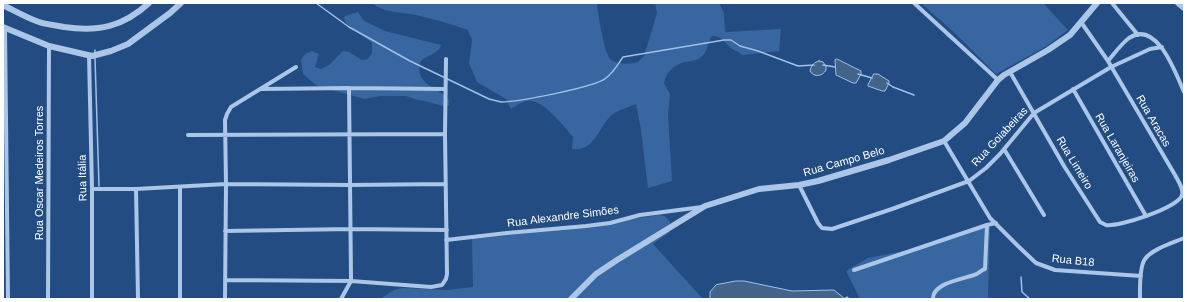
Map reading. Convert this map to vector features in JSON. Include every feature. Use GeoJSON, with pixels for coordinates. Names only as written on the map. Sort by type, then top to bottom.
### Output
{"type":"FeatureCollection","features":[{"type":"Feature","properties":{"kind":"street"},"geometry":{"type":"LineString","coordinates":[[3,5],[42,23],[85,29],[114,25],[142,10],[150,3]]}},
{"type":"Feature","properties":{"kind":"street"},"geometry":{"type":"LineString","coordinates":[[8,299],[4,28],[49,46],[93,56],[128,44],[181,3]]}},
{"type":"Feature","properties":{"kind":"street"},"geometry":{"type":"LineString","coordinates":[[914,3],[998,80]]}},
{"type":"Feature","properties":{"kind":"street","name":"Rua Campo Belo"},"geometry":{"type":"LineString","coordinates":[[571,299],[601,271],[705,206],[759,188],[799,185],[838,175],[944,141],[965,123],[998,80],[1060,42],[1070,34],[1097,3]]}},
{"type":"Feature","properties":{"kind":"street"},"geometry":{"type":"LineString","coordinates":[[1112,3],[1138,35]]}},
{"type":"Feature","properties":{"kind":"street"},"geometry":{"type":"LineString","coordinates":[[1178,3],[1184,8]]}},
{"type":"Feature","properties":{"kind":"street","name":"Rua Aracas"},"geometry":{"type":"LineString","coordinates":[[1081,22],[1108,61],[1181,188],[1181,197],[1176,203],[1146,216]]}},
{"type":"Feature","properties":{"kind":"street"},"geometry":{"type":"LineString","coordinates":[[1108,61],[1128,39],[1138,35],[1147,36],[1166,53],[1184,92]]}},
{"type":"Feature","properties":{"kind":"street","name":"Rua Oscar Medeiros Torres"},"geometry":{"type":"LineString","coordinates":[[48,299],[49,46]]}},
{"type":"Feature","properties":{"kind":"street","name":"Rua Goiabeiras"},"geometry":{"type":"LineString","coordinates":[[799,185],[818,223],[822,228],[832,229],[969,181],[986,168],[1034,113],[1111,67],[1150,49],[1162,48]]}},
{"type":"Feature","properties":{"kind":"street","name":"Rua Itália"},"geometry":{"type":"LineString","coordinates":[[92,299],[93,56]]}},
{"type":"Feature","properties":{"kind":"street"},"geometry":{"type":"LineString","coordinates":[[225,280],[351,281],[432,287],[442,285],[447,274],[445,134],[446,59]]}},
{"type":"Feature","properties":{"kind":"street"},"geometry":{"type":"LineString","coordinates":[[225,299],[226,114],[231,107],[296,67]]}},
{"type":"Feature","properties":{"kind":"street","name":"Rua Limeiro"},"geometry":{"type":"LineString","coordinates":[[1010,72],[1064,166],[1100,222],[1105,224],[1115,224],[1146,216]]}},
{"type":"Feature","properties":{"kind":"street"},"geometry":{"type":"LineString","coordinates":[[260,90],[349,88],[445,89]]}},
{"type":"Feature","properties":{"kind":"street"},"geometry":{"type":"LineString","coordinates":[[341,299],[351,281],[349,88]]}},
{"type":"Feature","properties":{"kind":"street","name":"Rua Laranjeiras"},"geometry":{"type":"LineString","coordinates":[[1073,89],[1146,216]]}},
{"type":"Feature","properties":{"kind":"street"},"geometry":{"type":"LineString","coordinates":[[188,135],[445,134]]}},
{"type":"Feature","properties":{"kind":"street","name":"Rua B18"},"geometry":{"type":"LineString","coordinates":[[944,141],[990,218],[1036,262],[1055,270],[1141,276]]}},
{"type":"Feature","properties":{"kind":"street"},"geometry":{"type":"LineString","coordinates":[[1004,149],[1044,215]]}},
{"type":"Feature","properties":{"kind":"street"},"geometry":{"type":"LineString","coordinates":[[92,189],[136,189],[226,184],[446,184]]}},
{"type":"Feature","properties":{"kind":"street"},"geometry":{"type":"LineString","coordinates":[[180,187],[180,299]]}},
{"type":"Feature","properties":{"kind":"street"},"geometry":{"type":"LineString","coordinates":[[136,189],[138,299]]}},
{"type":"Feature","properties":{"kind":"street","name":"Rua Alexandre Simões"},"geometry":{"type":"LineString","coordinates":[[446,240],[598,224],[640,215],[705,206]]}},
{"type":"Feature","properties":{"kind":"street"},"geometry":{"type":"LineString","coordinates":[[854,270],[996,223]]}},
{"type":"Feature","properties":{"kind":"street"},"geometry":{"type":"LineString","coordinates":[[933,299],[934,292],[939,288],[975,275],[986,269],[987,225]]}},
{"type":"Feature","properties":{"kind":"street"},"geometry":{"type":"LineString","coordinates":[[225,231],[350,229],[447,230]]}},
{"type":"Feature","properties":{"kind":"street"},"geometry":{"type":"LineString","coordinates":[[1140,299],[1141,276],[1145,259],[1158,250],[1184,238]]}},
{"type":"Feature","properties":{"kind":"shaded area"},"geometry":{"type":"Polygon","coordinates":[[[372,3],[597,3],[602,33],[608,56],[614,62],[624,64],[638,62],[644,56],[657,13],[655,3],[719,3],[724,13],[725,32],[781,29],[779,51],[742,55],[732,49],[721,38],[712,36],[705,53],[700,58],[681,63],[669,72],[664,83],[670,94],[668,115],[672,181],[648,188],[641,130],[636,104],[613,114],[592,142],[580,149],[572,149],[573,137],[559,120],[546,108],[533,101],[527,101],[511,109],[506,99],[477,82],[469,63],[472,40],[468,30],[416,15],[382,9],[372,3]]]}},
{"type":"Feature","properties":{"kind":"shaded area"},"geometry":{"type":"Polygon","coordinates":[[[921,3],[1043,3],[1068,30],[1045,47],[996,74],[958,36],[921,3]]]}},
{"type":"Feature","properties":{"kind":"shaded area"},"geometry":{"type":"Polygon","coordinates":[[[358,12],[364,21],[385,31],[441,45],[439,49],[423,59],[419,67],[420,74],[425,82],[446,97],[449,100],[449,105],[446,107],[406,96],[380,96],[364,99],[316,85],[303,74],[301,60],[305,54],[312,51],[319,54],[315,67],[321,69],[329,65],[343,51],[349,52],[362,60],[368,59],[372,53],[372,43],[347,24],[344,19],[345,16],[358,12]]]}},
{"type":"Feature","properties":{"kind":"shaded area"},"geometry":{"type":"Polygon","coordinates":[[[837,59],[861,71],[856,83],[836,75],[835,60],[837,59]]]}},
{"type":"Feature","properties":{"kind":"shaded area"},"geometry":{"type":"Polygon","coordinates":[[[819,61],[823,62],[826,66],[826,70],[823,74],[814,75],[810,71],[811,67],[819,61]]]}},
{"type":"Feature","properties":{"kind":"shaded area"},"geometry":{"type":"Polygon","coordinates":[[[874,74],[878,74],[889,81],[885,91],[868,86],[874,74]]]}},
{"type":"Feature","properties":{"kind":"shaded area"},"geometry":{"type":"Polygon","coordinates":[[[658,215],[665,216],[670,222],[670,232],[653,244],[703,299],[380,299],[394,290],[402,288],[447,290],[473,287],[472,239],[574,228],[658,215]]]}},
{"type":"Feature","properties":{"kind":"shaded area"},"geometry":{"type":"Polygon","coordinates":[[[985,223],[990,226],[988,299],[860,299],[846,271],[868,258],[915,249],[974,229],[985,223]]]}},
{"type":"Feature","properties":{"kind":"shaded area"},"geometry":{"type":"Polygon","coordinates":[[[744,281],[792,291],[834,290],[845,299],[710,299],[710,292],[716,285],[744,281]]]}},
{"type":"Feature","properties":{"kind":"waterway"},"geometry":{"type":"LineString","coordinates":[[316,3],[349,27],[410,61],[489,99],[501,102],[523,100],[573,90],[599,82],[606,78],[616,68],[623,57],[724,40],[731,40],[740,46],[798,66],[814,65]]}},
{"type":"Feature","properties":{"kind":"waterway"},"geometry":{"type":"LineString","coordinates":[[95,58],[99,186]]}},
{"type":"Feature","properties":{"kind":"waterway"},"geometry":{"type":"LineString","coordinates":[[823,65],[835,67]]}},
{"type":"Feature","properties":{"kind":"waterway"},"geometry":{"type":"LineString","coordinates":[[858,74],[872,78]]}},
{"type":"Feature","properties":{"kind":"waterway"},"geometry":{"type":"LineString","coordinates":[[887,83],[893,87],[914,95]]}},
{"type":"Feature","properties":{"kind":"waterway"},"geometry":{"type":"LineString","coordinates":[[1021,277],[1022,292],[1030,299]]}},
{"type":"Feature","properties":{"kind":"waterway"},"geometry":{"type":"LineString","coordinates":[[844,299],[847,297],[849,299]]}}]}
